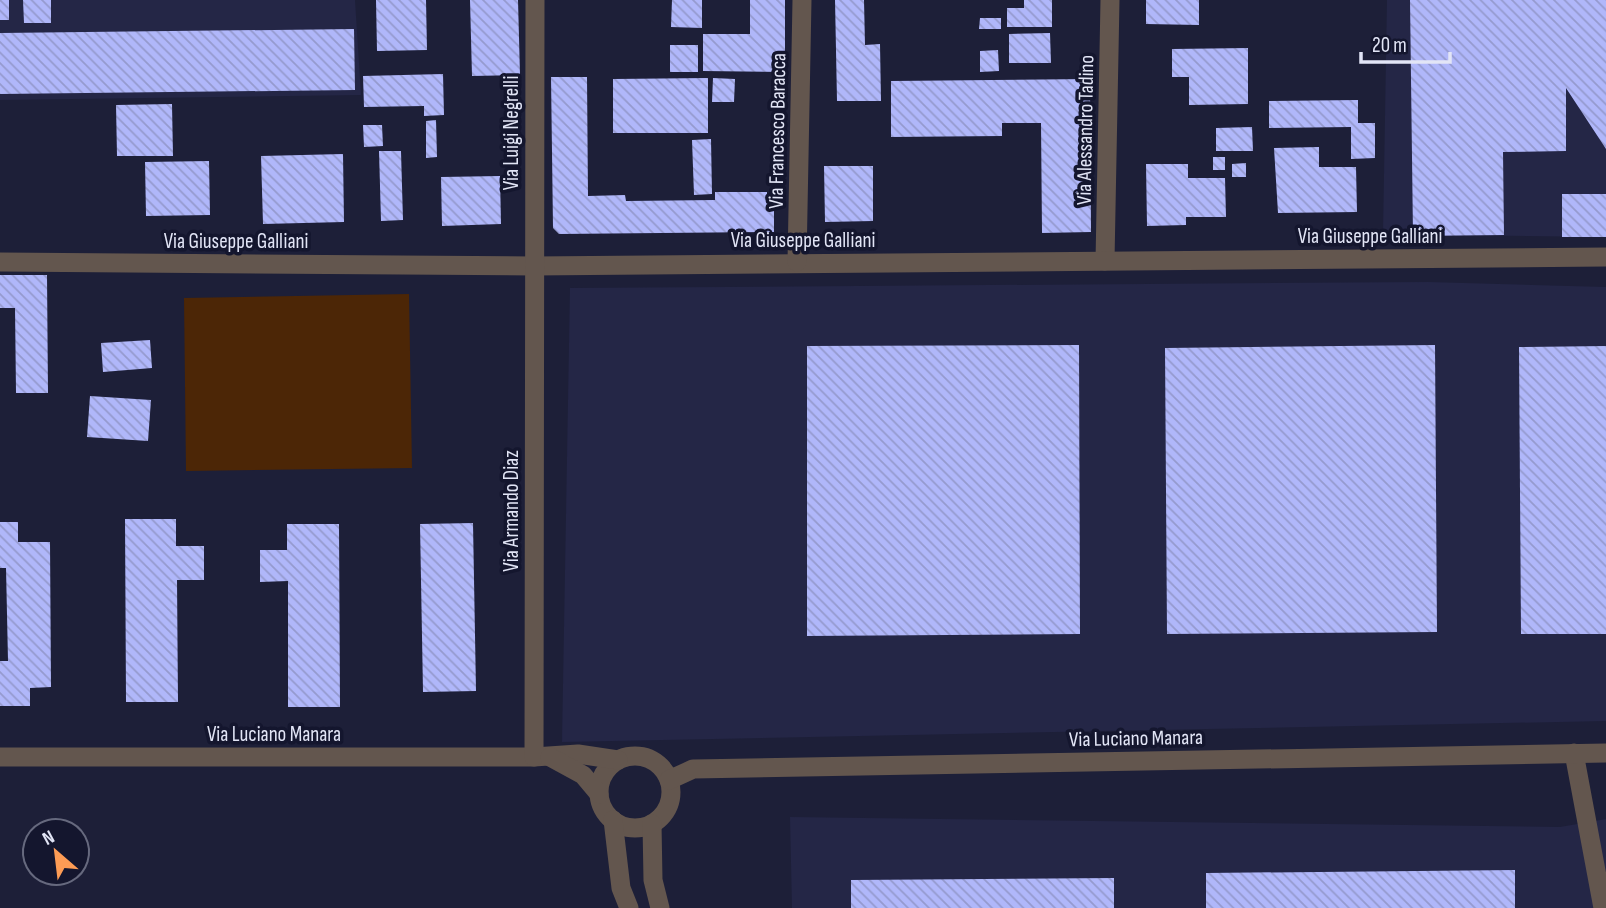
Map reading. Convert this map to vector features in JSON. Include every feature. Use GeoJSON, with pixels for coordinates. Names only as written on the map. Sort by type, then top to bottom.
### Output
{"type":"FeatureCollection","features":[{"type":"Feature","properties":{"kind":"street","name":"Via Luigi Negrelli"},"geometry":{"type":"LineString","coordinates":[[533,265],[535,0]]}},
{"type":"Feature","properties":{"kind":"street","name":"Via Francesco Baracca"},"geometry":{"type":"LineString","coordinates":[[797,262],[802,0]]}},
{"type":"Feature","properties":{"kind":"street","name":"Via Alessandro Tadino"},"geometry":{"type":"LineString","coordinates":[[1105,261],[1110,0]]}},
{"type":"Feature","properties":{"kind":"street","name":"Via Giuseppe Galliani"},"geometry":{"type":"LineString","coordinates":[[0,262],[533,265],[1606,257]]}},
{"type":"Feature","properties":{"kind":"street","name":"Via Armando Diaz"},"geometry":{"type":"LineString","coordinates":[[533,265],[541,756]]}},
{"type":"Feature","properties":{"kind":"street"},"geometry":{"type":"LineString","coordinates":[[1573,753],[1603,908]]}},
{"type":"Feature","properties":{"kind":"street","name":"Via Luciano Manara"},"geometry":{"type":"LineString","coordinates":[[669,780],[693,769],[1606,753]]}},
{"type":"Feature","properties":{"kind":"street","name":"Via Luciano Manara"},"geometry":{"type":"LineString","coordinates":[[0,757],[578,754],[618,760]]}},
{"type":"Feature","properties":{"kind":"street","name":"Via Luciano Manara"},"geometry":{"type":"LineString","coordinates":[[541,756],[583,775],[599,794]]}},
{"type":"Feature","properties":{"kind":"street"},"geometry":{"type":"LineString","coordinates":[[613,820],[632,828],[652,824],[667,809],[671,790],[669,780],[657,763],[648,758],[628,757],[618,760],[604,774],[599,794],[601,804],[613,820],[621,888],[629,908]]}},
{"type":"Feature","properties":{"kind":"street"},"geometry":{"type":"LineString","coordinates":[[652,824],[653,880],[660,908]]}},
{"type":"Feature","properties":{"kind":"shaded area"},"geometry":{"type":"Polygon","coordinates":[[[0,0],[355,0],[361,95],[0,100],[0,0]]]}},
{"type":"Feature","properties":{"kind":"shaded area"},"geometry":{"type":"Polygon","coordinates":[[[1387,0],[1606,0],[1606,237],[1383,234],[1387,0]]]}},
{"type":"Feature","properties":{"kind":"shaded area"},"geometry":{"type":"Polygon","coordinates":[[[1428,282],[1606,287],[1606,721],[562,742],[570,288],[1428,282]]]}},
{"type":"Feature","properties":{"kind":"shaded area"},"geometry":{"type":"Polygon","coordinates":[[[409,294],[412,468],[186,471],[184,298],[409,294]]]}},
{"type":"Feature","properties":{"kind":"shaded area"},"geometry":{"type":"Polygon","coordinates":[[[790,817],[1560,827],[1606,819],[1606,908],[792,908],[790,817]]]}},
{"type":"Feature","properties":{"kind":"building"},"geometry":{"type":"Polygon","coordinates":[[[0,0],[9,0],[9,20],[0,20],[0,0]]]}},
{"type":"Feature","properties":{"kind":"building"},"geometry":{"type":"Polygon","coordinates":[[[23,0],[51,0],[51,23],[24,23],[23,0]]]}},
{"type":"Feature","properties":{"kind":"building"},"geometry":{"type":"Polygon","coordinates":[[[376,0],[426,0],[427,50],[377,51],[376,0]]]}},
{"type":"Feature","properties":{"kind":"building"},"geometry":{"type":"Polygon","coordinates":[[[470,0],[518,0],[520,75],[472,76],[470,0]]]}},
{"type":"Feature","properties":{"kind":"building"},"geometry":{"type":"Polygon","coordinates":[[[672,0],[702,0],[702,28],[671,27],[672,0]]]}},
{"type":"Feature","properties":{"kind":"building"},"geometry":{"type":"Polygon","coordinates":[[[750,0],[785,0],[785,72],[703,71],[703,34],[750,34],[750,0]]]}},
{"type":"Feature","properties":{"kind":"building"},"geometry":{"type":"Polygon","coordinates":[[[835,0],[864,0],[865,45],[880,44],[881,101],[837,101],[835,0]]]}},
{"type":"Feature","properties":{"kind":"building"},"geometry":{"type":"Polygon","coordinates":[[[1024,0],[1052,0],[1052,27],[1007,27],[1007,8],[1024,8],[1024,0]]]}},
{"type":"Feature","properties":{"kind":"building"},"geometry":{"type":"Polygon","coordinates":[[[1146,0],[1199,0],[1199,25],[1146,24],[1146,0]]]}},
{"type":"Feature","properties":{"kind":"building"},"geometry":{"type":"Polygon","coordinates":[[[1410,0],[1606,0],[1606,149],[1566,88],[1566,151],[1503,152],[1504,235],[1413,236],[1410,0]]]}},
{"type":"Feature","properties":{"kind":"building"},"geometry":{"type":"Polygon","coordinates":[[[980,18],[1001,18],[1001,29],[979,29],[980,18]]]}},
{"type":"Feature","properties":{"kind":"building"},"geometry":{"type":"Polygon","coordinates":[[[354,29],[355,90],[0,94],[0,33],[354,29]]]}},
{"type":"Feature","properties":{"kind":"building"},"geometry":{"type":"Polygon","coordinates":[[[1050,33],[1051,63],[1009,63],[1009,34],[1050,33]]]}},
{"type":"Feature","properties":{"kind":"building"},"geometry":{"type":"Polygon","coordinates":[[[670,45],[698,45],[698,72],[670,72],[670,45]]]}},
{"type":"Feature","properties":{"kind":"building"},"geometry":{"type":"Polygon","coordinates":[[[1248,48],[1248,104],[1189,105],[1189,77],[1172,77],[1172,49],[1248,48]]]}},
{"type":"Feature","properties":{"kind":"building"},"geometry":{"type":"Polygon","coordinates":[[[998,50],[999,71],[980,72],[980,51],[998,50]]]}},
{"type":"Feature","properties":{"kind":"building"},"geometry":{"type":"Polygon","coordinates":[[[443,74],[444,115],[424,116],[424,106],[364,107],[363,76],[443,74]]]}},
{"type":"Feature","properties":{"kind":"building"},"geometry":{"type":"Polygon","coordinates":[[[551,77],[587,77],[588,196],[625,195],[626,201],[715,200],[715,192],[767,192],[767,203],[774,203],[774,232],[559,234],[553,228],[551,77]]]}},
{"type":"Feature","properties":{"kind":"building"},"geometry":{"type":"Polygon","coordinates":[[[708,78],[708,133],[613,133],[613,79],[708,78]]]}},
{"type":"Feature","properties":{"kind":"building"},"geometry":{"type":"Polygon","coordinates":[[[713,78],[735,79],[734,102],[712,102],[713,78]]]}},
{"type":"Feature","properties":{"kind":"building"},"geometry":{"type":"Polygon","coordinates":[[[1090,79],[1091,232],[1042,233],[1041,123],[1002,123],[1002,136],[891,137],[891,81],[1090,79]]]}},
{"type":"Feature","properties":{"kind":"building"},"geometry":{"type":"Polygon","coordinates":[[[1358,100],[1358,123],[1375,123],[1375,158],[1351,159],[1351,127],[1269,128],[1269,101],[1358,100]]]}},
{"type":"Feature","properties":{"kind":"building"},"geometry":{"type":"Polygon","coordinates":[[[172,104],[173,156],[117,156],[116,105],[172,104]]]}},
{"type":"Feature","properties":{"kind":"building"},"geometry":{"type":"Polygon","coordinates":[[[436,120],[437,157],[426,158],[426,121],[436,120]]]}},
{"type":"Feature","properties":{"kind":"building"},"geometry":{"type":"Polygon","coordinates":[[[363,125],[382,125],[383,146],[364,147],[363,125]]]}},
{"type":"Feature","properties":{"kind":"building"},"geometry":{"type":"Polygon","coordinates":[[[1252,127],[1253,151],[1216,151],[1216,128],[1252,127]]]}},
{"type":"Feature","properties":{"kind":"building"},"geometry":{"type":"Polygon","coordinates":[[[711,139],[712,194],[694,195],[692,140],[711,139]]]}},
{"type":"Feature","properties":{"kind":"building"},"geometry":{"type":"Polygon","coordinates":[[[1319,147],[1319,167],[1356,167],[1357,212],[1278,213],[1274,148],[1319,147]]]}},
{"type":"Feature","properties":{"kind":"building"},"geometry":{"type":"Polygon","coordinates":[[[379,151],[401,151],[403,220],[381,221],[379,151]]]}},
{"type":"Feature","properties":{"kind":"building"},"geometry":{"type":"Polygon","coordinates":[[[343,154],[344,222],[263,224],[261,156],[343,154]]]}},
{"type":"Feature","properties":{"kind":"building"},"geometry":{"type":"Polygon","coordinates":[[[1213,157],[1225,157],[1225,170],[1213,170],[1213,157]]]}},
{"type":"Feature","properties":{"kind":"building"},"geometry":{"type":"Polygon","coordinates":[[[209,161],[210,215],[146,216],[145,162],[209,161]]]}},
{"type":"Feature","properties":{"kind":"building"},"geometry":{"type":"Polygon","coordinates":[[[1246,163],[1246,177],[1232,177],[1232,164],[1246,163]]]}},
{"type":"Feature","properties":{"kind":"building"},"geometry":{"type":"Polygon","coordinates":[[[1146,164],[1188,164],[1188,178],[1225,178],[1226,217],[1186,217],[1186,225],[1147,226],[1146,164]]]}},
{"type":"Feature","properties":{"kind":"building"},"geometry":{"type":"Polygon","coordinates":[[[824,166],[873,166],[873,221],[825,222],[824,166]]]}},
{"type":"Feature","properties":{"kind":"building"},"geometry":{"type":"Polygon","coordinates":[[[500,176],[501,224],[442,226],[441,177],[500,176]]]}},
{"type":"Feature","properties":{"kind":"building"},"geometry":{"type":"Polygon","coordinates":[[[1562,194],[1606,194],[1606,237],[1562,237],[1562,194]]]}},
{"type":"Feature","properties":{"kind":"building"},"geometry":{"type":"Polygon","coordinates":[[[0,275],[47,275],[48,393],[16,393],[15,308],[0,308],[0,275]]]}},
{"type":"Feature","properties":{"kind":"building"},"geometry":{"type":"Polygon","coordinates":[[[150,340],[152,368],[103,372],[101,343],[150,340]]]}},
{"type":"Feature","properties":{"kind":"building"},"geometry":{"type":"Polygon","coordinates":[[[1079,345],[1080,634],[807,636],[807,346],[1079,345]]]}},
{"type":"Feature","properties":{"kind":"building"},"geometry":{"type":"Polygon","coordinates":[[[1435,345],[1437,632],[1167,634],[1165,348],[1435,345]]]}},
{"type":"Feature","properties":{"kind":"building"},"geometry":{"type":"Polygon","coordinates":[[[1606,346],[1606,634],[1521,634],[1519,347],[1606,346]]]}},
{"type":"Feature","properties":{"kind":"building"},"geometry":{"type":"Polygon","coordinates":[[[90,396],[151,400],[148,441],[87,437],[90,396]]]}},
{"type":"Feature","properties":{"kind":"building"},"geometry":{"type":"Polygon","coordinates":[[[125,519],[176,519],[176,546],[204,546],[204,580],[177,580],[178,702],[126,702],[125,519]]]}},
{"type":"Feature","properties":{"kind":"building"},"geometry":{"type":"Polygon","coordinates":[[[0,522],[18,522],[18,542],[50,542],[51,687],[30,688],[30,706],[0,706],[0,661],[8,661],[6,568],[0,568],[0,522]]]}},
{"type":"Feature","properties":{"kind":"building"},"geometry":{"type":"Polygon","coordinates":[[[473,523],[476,691],[423,692],[420,524],[473,523]]]}},
{"type":"Feature","properties":{"kind":"building"},"geometry":{"type":"Polygon","coordinates":[[[287,524],[339,524],[340,707],[288,707],[288,581],[260,582],[260,550],[287,550],[287,524]]]}},
{"type":"Feature","properties":{"kind":"building"},"geometry":{"type":"Polygon","coordinates":[[[1515,870],[1515,908],[1206,908],[1206,873],[1515,870]]]}},
{"type":"Feature","properties":{"kind":"building"},"geometry":{"type":"Polygon","coordinates":[[[1114,878],[1114,908],[851,908],[851,880],[1114,878]]]}}]}
